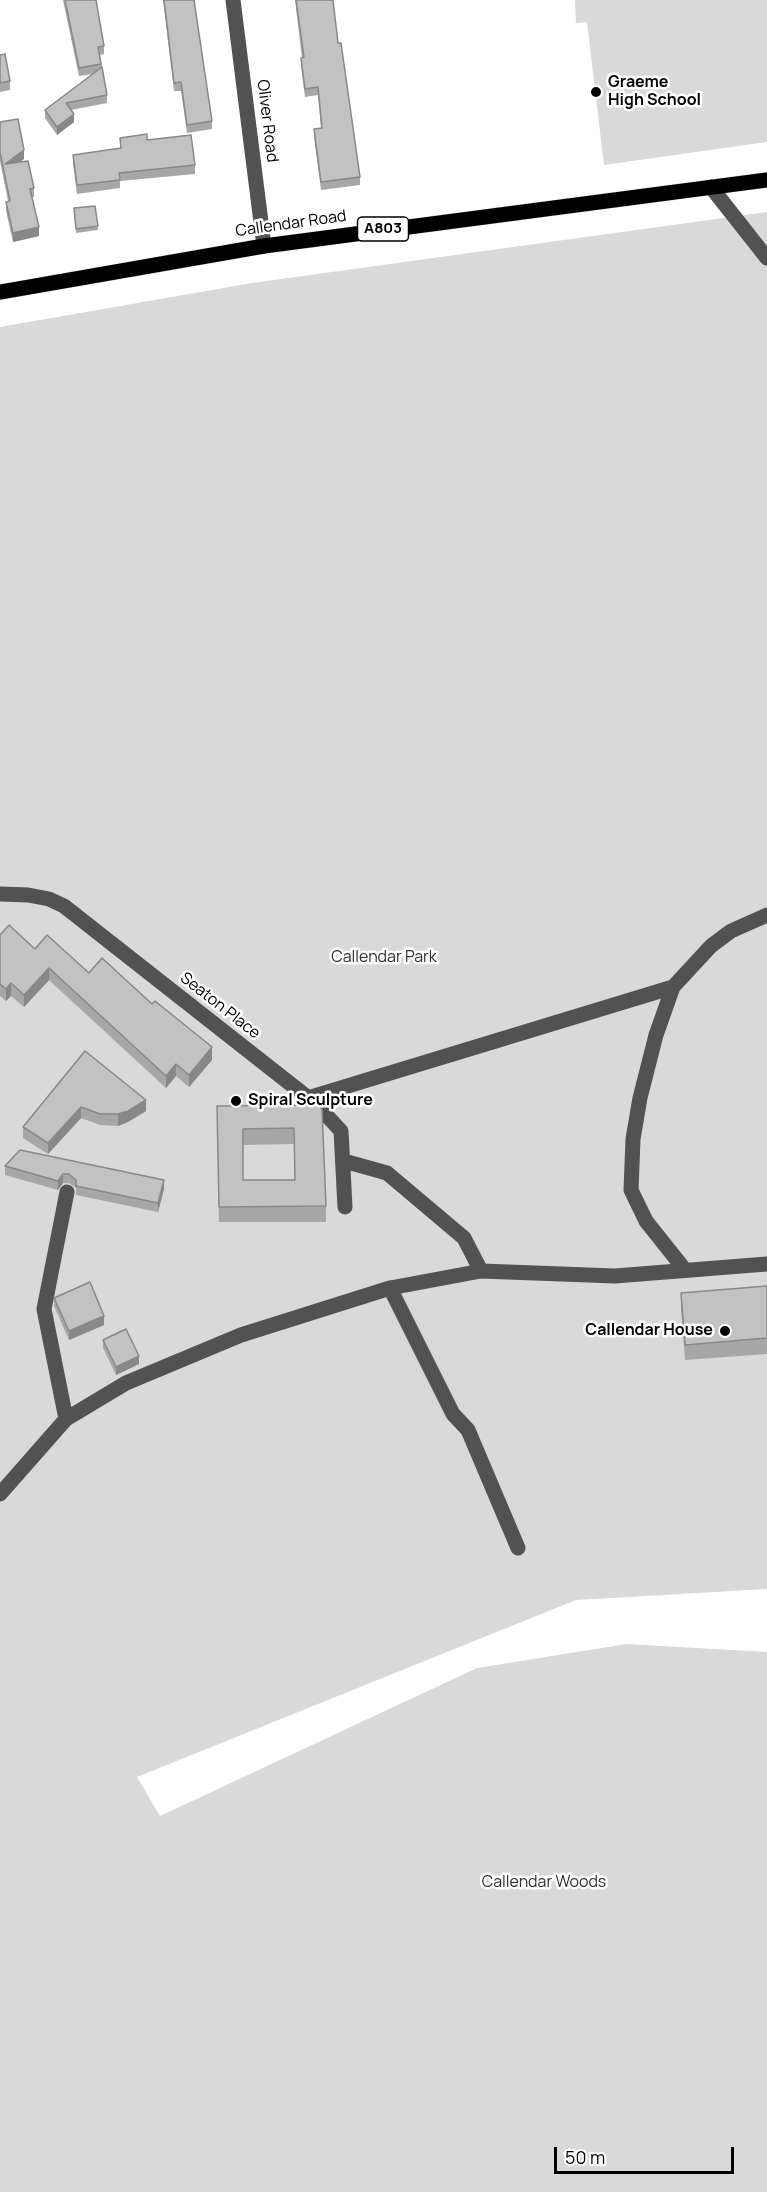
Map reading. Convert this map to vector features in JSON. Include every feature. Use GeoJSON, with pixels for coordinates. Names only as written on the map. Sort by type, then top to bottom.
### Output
{"type":"FeatureCollection","features":[{"type":"Feature","properties":{"kind":"main road","name":"Callendar Road"},"geometry":{"type":"LineString","coordinates":[[0,292],[264,246],[767,180]]}},
{"type":"Feature","properties":{"kind":"street","name":"Oliver Road"},"geometry":{"type":"LineString","coordinates":[[233,0],[264,246]]}},
{"type":"Feature","properties":{"kind":"street"},"geometry":{"type":"LineString","coordinates":[[711,187],[767,258]]}},
{"type":"Feature","properties":{"kind":"street","name":"Seaton Place"},"geometry":{"type":"LineString","coordinates":[[0,894],[28,895],[49,899],[64,906],[308,1098],[341,1131],[345,1208]]}},
{"type":"Feature","properties":{"kind":"street"},"geometry":{"type":"LineString","coordinates":[[685,1270],[646,1221],[631,1191],[633,1139],[640,1098],[656,1035],[673,987],[711,946],[731,931],[767,915]]}},
{"type":"Feature","properties":{"kind":"street"},"geometry":{"type":"LineString","coordinates":[[308,1098],[673,987]]}},
{"type":"Feature","properties":{"kind":"street"},"geometry":{"type":"LineString","coordinates":[[344,1161],[387,1173],[464,1238],[481,1271]]}},
{"type":"Feature","properties":{"kind":"street"},"geometry":{"type":"LineString","coordinates":[[66,1419],[44,1308],[67,1192]]}},
{"type":"Feature","properties":{"kind":"street"},"geometry":{"type":"LineString","coordinates":[[0,1494],[66,1419],[126,1383],[241,1335],[390,1288],[481,1271],[615,1276],[767,1264]]}},
{"type":"Feature","properties":{"kind":"street"},"geometry":{"type":"LineString","coordinates":[[390,1288],[453,1414],[468,1430],[518,1548]]}},
{"type":"Feature","properties":{"kind":"green space"},"geometry":{"type":"Polygon","coordinates":[[[575,0],[767,0],[767,142],[604,165],[587,22],[576,23],[575,0]]]}},
{"type":"Feature","properties":{"kind":"green space","name":"Callendar Park"},"geometry":{"type":"Polygon","coordinates":[[[767,212],[767,1589],[576,1600],[137,1777],[160,1816],[477,1668],[627,1644],[767,1652],[767,2192],[0,2192],[0,327],[252,283],[767,212]]]}},
{"type":"Feature","properties":{"kind":"building"},"geometry":{"type":"Polygon","coordinates":[[[65,0],[96,0],[104,46],[98,47],[101,64],[79,68],[65,0]]]}},
{"type":"Feature","properties":{"kind":"building"},"geometry":{"type":"Polygon","coordinates":[[[164,0],[194,0],[212,121],[187,125],[181,82],[174,83],[164,0]]]}},
{"type":"Feature","properties":{"kind":"building"},"geometry":{"type":"Polygon","coordinates":[[[296,0],[333,0],[360,177],[321,182],[314,129],[322,128],[318,87],[305,89],[301,58],[304,57],[296,0]]]}},
{"type":"Feature","properties":{"kind":"building"},"geometry":{"type":"Polygon","coordinates":[[[5,54],[10,81],[0,83],[0,55],[5,54]]]}},
{"type":"Feature","properties":{"kind":"building"},"geometry":{"type":"Polygon","coordinates":[[[102,67],[107,95],[66,103],[74,114],[57,127],[45,110],[102,67]]]}},
{"type":"Feature","properties":{"kind":"building"},"geometry":{"type":"Polygon","coordinates":[[[18,119],[24,150],[5,164],[28,161],[34,188],[30,189],[39,227],[13,233],[6,202],[10,201],[0,152],[0,122],[18,119]]]}},
{"type":"Feature","properties":{"kind":"building"},"geometry":{"type":"Polygon","coordinates":[[[147,134],[147,140],[191,135],[195,165],[119,173],[120,180],[77,185],[73,155],[121,148],[120,138],[147,134]]]}},
{"type":"Feature","properties":{"kind":"building"},"geometry":{"type":"Polygon","coordinates":[[[95,206],[98,226],[76,229],[74,208],[95,206]]]}},
{"type":"Feature","properties":{"kind":"building"},"geometry":{"type":"Polygon","coordinates":[[[9,925],[35,949],[47,935],[89,973],[102,958],[152,1004],[155,1001],[212,1047],[189,1075],[176,1064],[166,1076],[49,968],[24,995],[11,983],[6,989],[0,984],[0,935],[9,925]]]}},
{"type":"Feature","properties":{"kind":"building"},"geometry":{"type":"Polygon","coordinates":[[[85,1051],[146,1100],[118,1114],[100,1114],[81,1107],[48,1143],[23,1127],[85,1051]]]}},
{"type":"Feature","properties":{"kind":"building"},"geometry":{"type":"Polygon","coordinates":[[[318,1105],[322,1109],[326,1206],[219,1207],[217,1106],[318,1105]],[[294,1128],[243,1129],[243,1180],[295,1180],[294,1128]]]}},
{"type":"Feature","properties":{"kind":"building"},"geometry":{"type":"Polygon","coordinates":[[[20,1150],[164,1180],[158,1203],[76,1186],[76,1180],[69,1174],[63,1174],[58,1181],[5,1166],[20,1150]]]}},
{"type":"Feature","properties":{"kind":"building"},"geometry":{"type":"Polygon","coordinates":[[[90,1282],[104,1316],[69,1331],[54,1298],[90,1282]]]}},
{"type":"Feature","properties":{"kind":"building","name":"Callendar House"},"geometry":{"type":"Polygon","coordinates":[[[767,1286],[767,1338],[685,1345],[681,1293],[767,1286]]]}},
{"type":"Feature","properties":{"kind":"building"},"geometry":{"type":"Polygon","coordinates":[[[126,1329],[139,1356],[116,1367],[103,1340],[126,1329]]]}},
{"type":"Feature","properties":{"kind":"place","name":"Graeme High School"},"geometry":{"type":"Point","coordinates":[596,92]}},
{"type":"Feature","properties":{"kind":"place","name":"Spiral Sculpture"},"geometry":{"type":"Point","coordinates":[236,1101]}},
{"type":"Feature","properties":{"kind":"place","name":"Callendar House"},"geometry":{"type":"Point","coordinates":[725,1331]}},
{"type":"Feature","properties":{"kind":"park label","name":"Callendar Woods"},"geometry":{"type":"Point","coordinates":[544,1883]}}]}
